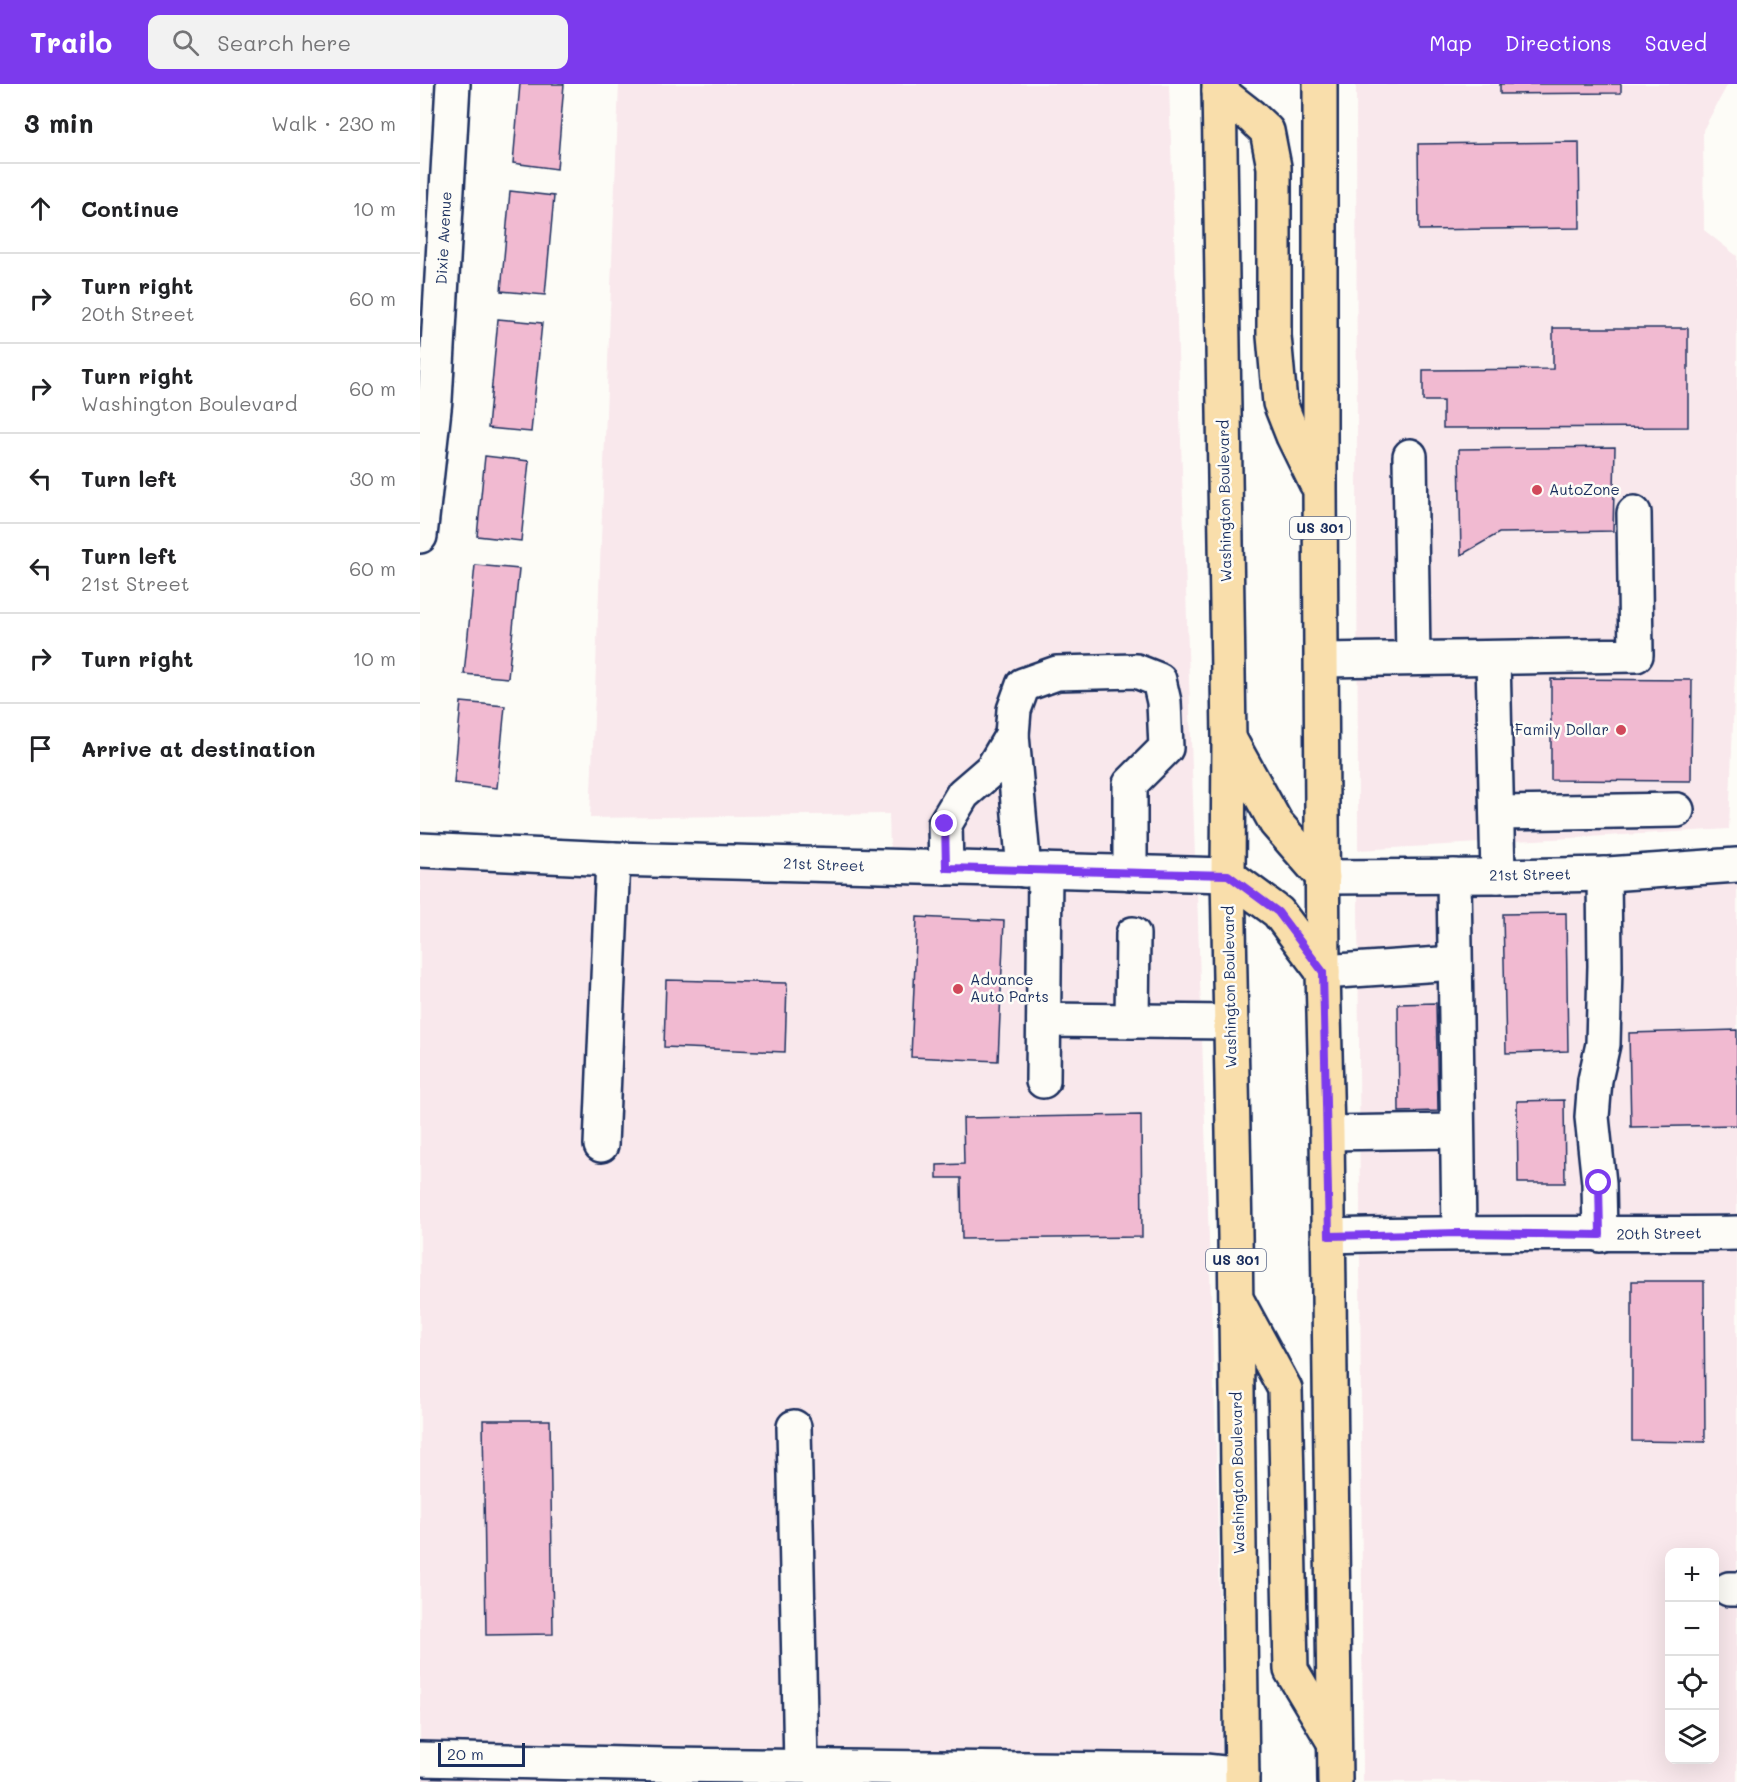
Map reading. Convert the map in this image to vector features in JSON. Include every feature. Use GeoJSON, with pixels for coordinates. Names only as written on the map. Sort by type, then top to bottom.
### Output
{"type":"FeatureCollection","features":[{"type":"Feature","properties":{"kind":"main road","name":"US 301"},"geometry":{"type":"LineString","coordinates":[[1318,86],[1323,972],[1329,1236],[1335,1782]]}},
{"type":"Feature","properties":{"kind":"main road"},"geometry":{"type":"LineString","coordinates":[[1219,87],[1268,131],[1274,167],[1274,336],[1280,403],[1293,436],[1320,490]]}},
{"type":"Feature","properties":{"kind":"main road","name":"Washington Boulevard"},"geometry":{"type":"LineString","coordinates":[[1219,87],[1229,738],[1228,875],[1244,1780]]}},
{"type":"Feature","properties":{"kind":"main road"},"geometry":{"type":"LineString","coordinates":[[1229,738],[1276,823],[1323,877]]}},
{"type":"Feature","properties":{"kind":"main road"},"geometry":{"type":"LineString","coordinates":[[1228,875],[1278,912],[1323,972]]}},
{"type":"Feature","properties":{"kind":"main road"},"geometry":{"type":"LineString","coordinates":[[1236,1300],[1285,1389],[1291,1670],[1335,1744]]}},
{"type":"Feature","properties":{"kind":"street","name":"Dixie Avenue"},"geometry":{"type":"LineString","coordinates":[[420,536],[428,400],[453,84]]}},
{"type":"Feature","properties":{"kind":"street"},"geometry":{"type":"LineString","coordinates":[[1410,456],[1413,658]]}},
{"type":"Feature","properties":{"kind":"street"},"geometry":{"type":"LineString","coordinates":[[1322,660],[1636,655],[1634,513]]}},
{"type":"Feature","properties":{"kind":"street"},"geometry":{"type":"LineString","coordinates":[[1493,658],[1498,876]]}},
{"type":"Feature","properties":{"kind":"street"},"geometry":{"type":"LineString","coordinates":[[1043,1081],[1044,1020],[1034,870],[1012,735],[1014,710],[1023,685],[1058,673],[1136,671],[1159,680],[1164,702],[1166,748],[1130,784],[1130,873]]}},
{"type":"Feature","properties":{"kind":"street"},"geometry":{"type":"LineString","coordinates":[[946,868],[945,824],[963,794],[992,769],[1012,735]]}},
{"type":"Feature","properties":{"kind":"street"},"geometry":{"type":"LineString","coordinates":[[1497,813],[1677,810]]}},
{"type":"Feature","properties":{"kind":"street","name":"21st Street"},"geometry":{"type":"LineString","coordinates":[[420,850],[613,859],[1228,875]]}},
{"type":"Feature","properties":{"kind":"street"},"geometry":{"type":"LineString","coordinates":[[601,1145],[613,859]]}},
{"type":"Feature","properties":{"kind":"street","name":"21st Street"},"geometry":{"type":"LineString","coordinates":[[1323,877],[1604,874],[1737,865]]}},
{"type":"Feature","properties":{"kind":"street"},"geometry":{"type":"LineString","coordinates":[[1600,1235],[1599,1183],[1592,1117],[1595,1080],[1603,1044],[1604,874]]}},
{"type":"Feature","properties":{"kind":"street"},"geometry":{"type":"LineString","coordinates":[[1454,876],[1459,1233]]}},
{"type":"Feature","properties":{"kind":"street"},"geometry":{"type":"LineString","coordinates":[[1132,1021],[1133,933]]}},
{"type":"Feature","properties":{"kind":"street"},"geometry":{"type":"LineString","coordinates":[[1323,972],[1455,963]]}},
{"type":"Feature","properties":{"kind":"street"},"geometry":{"type":"LineString","coordinates":[[1044,1020],[1231,1022]]}},
{"type":"Feature","properties":{"kind":"street"},"geometry":{"type":"LineString","coordinates":[[1327,1133],[1458,1131]]}},
{"type":"Feature","properties":{"kind":"street","name":"20th Street"},"geometry":{"type":"LineString","coordinates":[[1329,1236],[1459,1233],[1600,1235],[1737,1233]]}},
{"type":"Feature","properties":{"kind":"street"},"geometry":{"type":"LineString","coordinates":[[795,1427],[801,1766]]}},
{"type":"Feature","properties":{"kind":"street"},"geometry":{"type":"LineString","coordinates":[[420,1759],[1205,1771],[1244,1780]]}},
{"type":"Feature","properties":{"kind":"shaded area"},"geometry":{"type":"Polygon","coordinates":[[[619,84],[1169,84],[1195,858],[890,849],[889,814],[590,818],[619,84]]]}},
{"type":"Feature","properties":{"kind":"shaded area"},"geometry":{"type":"Polygon","coordinates":[[[1356,84],[1728,84],[1703,130],[1704,230],[1737,256],[1737,618],[1729,829],[1358,850],[1356,84]]]}},
{"type":"Feature","properties":{"kind":"shaded area"},"geometry":{"type":"Polygon","coordinates":[[[420,867],[612,876],[1197,892],[1216,1444],[1222,1756],[420,1742],[420,867]]]}},
{"type":"Feature","properties":{"kind":"shaded area"},"geometry":{"type":"Polygon","coordinates":[[[1737,882],[1737,1216],[1360,1218],[1358,894],[1608,891],[1737,882]]]}},
{"type":"Feature","properties":{"kind":"shaded area"},"geometry":{"type":"Polygon","coordinates":[[[1737,1250],[1737,1572],[1719,1573],[1719,1548],[1665,1548],[1665,1764],[1719,1764],[1719,1607],[1737,1606],[1737,1782],[1363,1782],[1360,1252],[1737,1250]]]}},
{"type":"Feature","properties":{"kind":"shaded area"},"geometry":{"type":"Polygon","coordinates":[[[420,1776],[666,1782],[420,1782],[420,1776]]]}},
{"type":"Feature","properties":{"kind":"building"},"geometry":{"type":"Polygon","coordinates":[[[520,84],[564,84],[557,169],[513,163],[520,84]]]}},
{"type":"Feature","properties":{"kind":"building"},"geometry":{"type":"Polygon","coordinates":[[[1500,84],[1621,84],[1621,93],[1500,94],[1500,84]]]}},
{"type":"Feature","properties":{"kind":"building"},"geometry":{"type":"Polygon","coordinates":[[[1579,142],[1580,228],[1419,230],[1418,144],[1579,142]]]}},
{"type":"Feature","properties":{"kind":"building"},"geometry":{"type":"Polygon","coordinates":[[[510,191],[554,196],[545,295],[501,291],[510,191]]]}},
{"type":"Feature","properties":{"kind":"building"},"geometry":{"type":"Polygon","coordinates":[[[498,319],[542,323],[531,432],[488,428],[498,319]]]}},
{"type":"Feature","properties":{"kind":"building"},"geometry":{"type":"Polygon","coordinates":[[[1553,328],[1688,328],[1688,427],[1443,428],[1443,401],[1423,401],[1423,370],[1553,369],[1553,328]]]}},
{"type":"Feature","properties":{"kind":"building","name":"AutoZone"},"geometry":{"type":"Polygon","coordinates":[[[1615,447],[1613,531],[1499,533],[1461,555],[1459,449],[1615,447]]]}},
{"type":"Feature","properties":{"kind":"building"},"geometry":{"type":"Polygon","coordinates":[[[485,456],[529,461],[521,541],[477,536],[485,456]]]}},
{"type":"Feature","properties":{"kind":"building"},"geometry":{"type":"Polygon","coordinates":[[[475,565],[519,569],[508,678],[464,674],[475,565]]]}},
{"type":"Feature","properties":{"kind":"building","name":"Family Dollar"},"geometry":{"type":"Polygon","coordinates":[[[1551,679],[1692,680],[1691,781],[1551,780],[1551,679]]]}},
{"type":"Feature","properties":{"kind":"building"},"geometry":{"type":"Polygon","coordinates":[[[461,702],[505,706],[497,788],[454,783],[461,702]]]}},
{"type":"Feature","properties":{"kind":"building"},"geometry":{"type":"Polygon","coordinates":[[[1566,913],[1568,1051],[1506,1053],[1503,914],[1566,913]]]}},
{"type":"Feature","properties":{"kind":"building","name":"Advance Auto Parts"},"geometry":{"type":"Polygon","coordinates":[[[917,917],[1004,921],[998,1061],[911,1057],[917,917]]]}},
{"type":"Feature","properties":{"kind":"building"},"geometry":{"type":"Polygon","coordinates":[[[666,980],[787,983],[785,1052],[664,1047],[666,980]]]}},
{"type":"Feature","properties":{"kind":"building"},"geometry":{"type":"Polygon","coordinates":[[[1436,1003],[1438,1111],[1399,1112],[1398,1004],[1436,1003]]]}},
{"type":"Feature","properties":{"kind":"building"},"geometry":{"type":"Polygon","coordinates":[[[1737,1030],[1737,1125],[1631,1127],[1629,1033],[1737,1030]]]}},
{"type":"Feature","properties":{"kind":"building"},"geometry":{"type":"Polygon","coordinates":[[[1564,1100],[1565,1183],[1518,1183],[1517,1101],[1564,1100]]]}},
{"type":"Feature","properties":{"kind":"building"},"geometry":{"type":"Polygon","coordinates":[[[1141,1115],[1142,1237],[962,1239],[961,1178],[937,1178],[937,1165],[964,1164],[963,1118],[1141,1115]]]}},
{"type":"Feature","properties":{"kind":"building"},"geometry":{"type":"Polygon","coordinates":[[[1632,1281],[1704,1281],[1705,1442],[1632,1441],[1632,1281]]]}},
{"type":"Feature","properties":{"kind":"building"},"geometry":{"type":"Polygon","coordinates":[[[483,1420],[550,1420],[553,1634],[486,1635],[483,1420]]]}},
{"type":"Feature","properties":{"kind":"place","name":"AutoZone"},"geometry":{"type":"Point","coordinates":[1537,490]}},
{"type":"Feature","properties":{"kind":"place","name":"Family Dollar"},"geometry":{"type":"Point","coordinates":[1621,730]}},
{"type":"Feature","properties":{"kind":"place","name":"Advance Auto Parts"},"geometry":{"type":"Point","coordinates":[958,989]}},
{"type":"Feature","properties":{"kind":"route"},"geometry":{"type":"LineString","coordinates":[[945,824],[946,868],[1228,875],[1278,912],[1323,972],[1329,1236],[1459,1233],[1600,1235],[1599,1183]]}}]}
